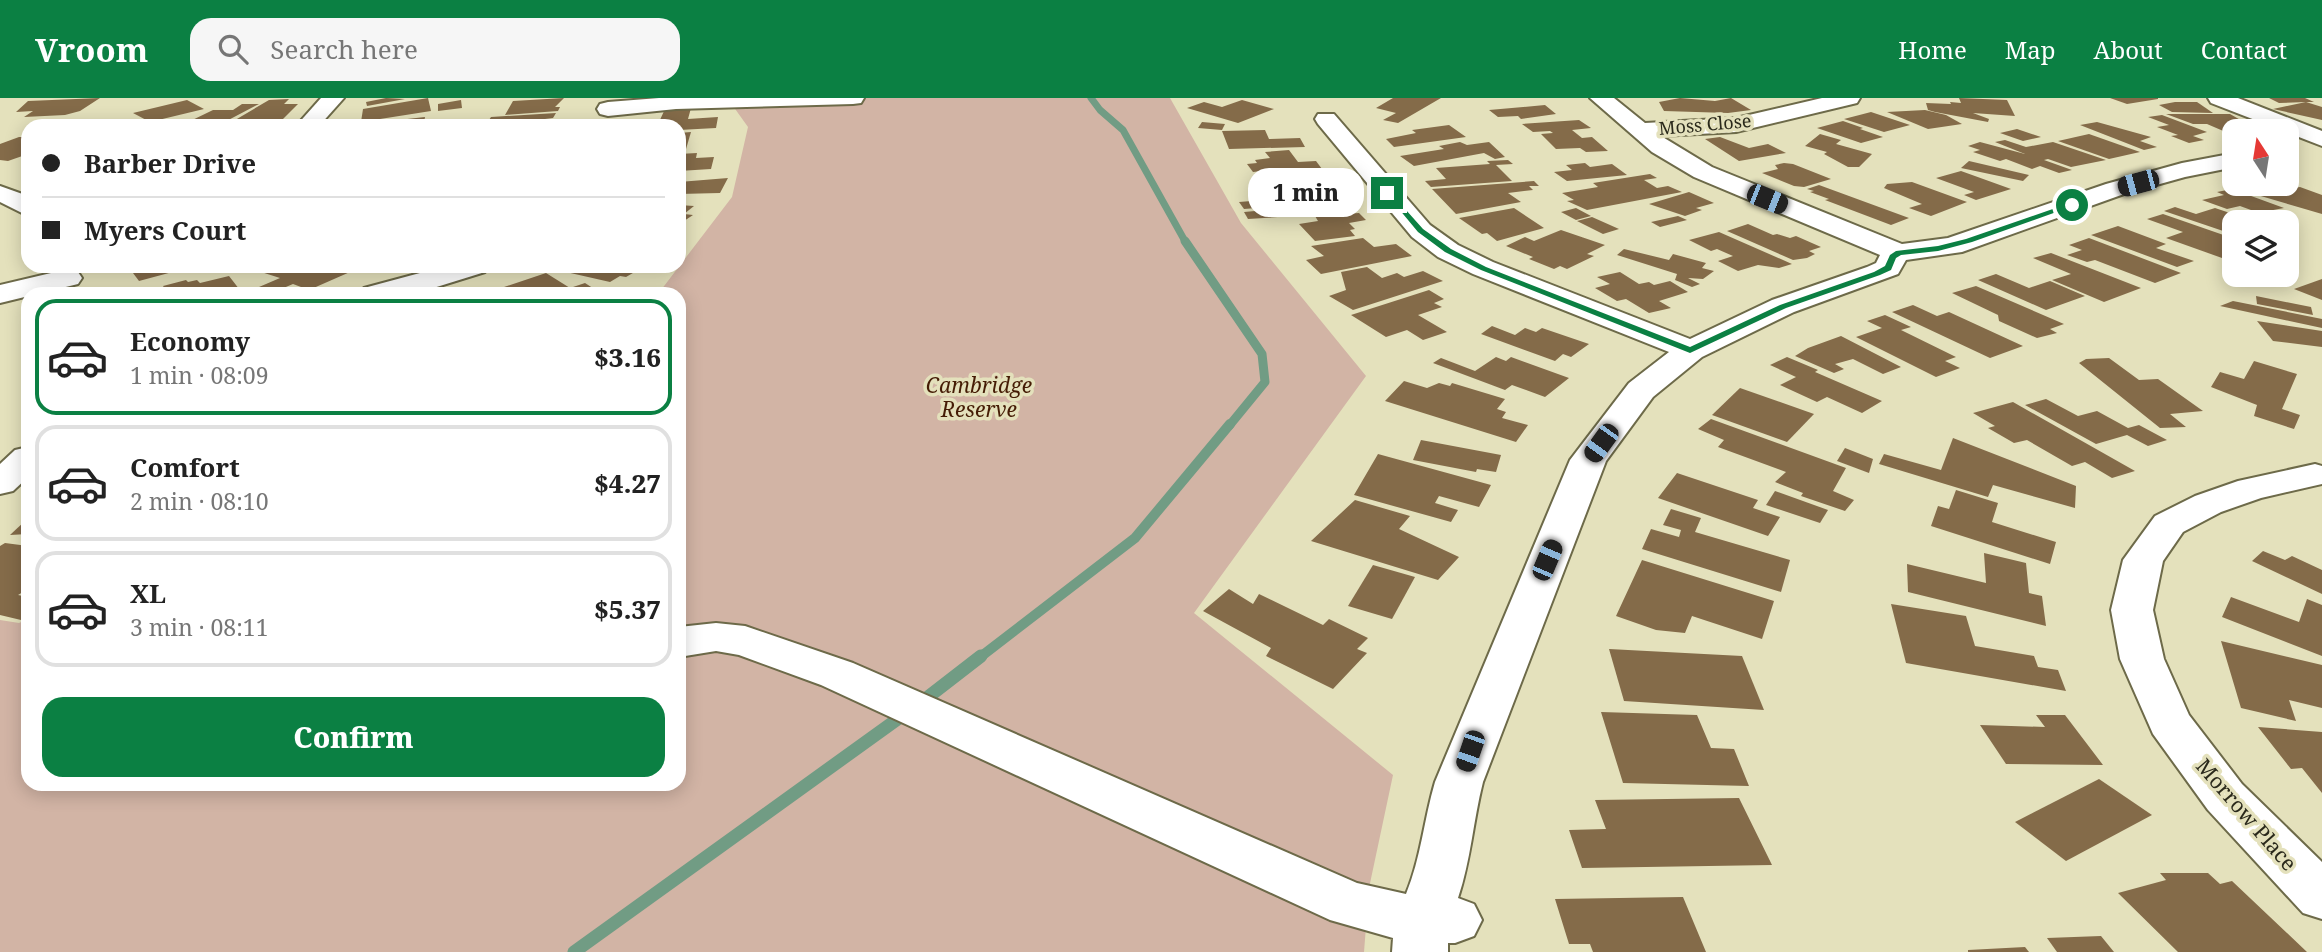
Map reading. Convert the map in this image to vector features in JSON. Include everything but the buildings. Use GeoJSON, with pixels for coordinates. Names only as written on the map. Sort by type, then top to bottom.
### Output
{"type":"FeatureCollection","features":[{"type":"Feature","properties":{"kind":"street"},"geometry":{"type":"LineString","coordinates":[[314,119],[333,98]]}},
{"type":"Feature","properties":{"kind":"street"},"geometry":{"type":"LineString","coordinates":[[653,98],[676,103]]}},
{"type":"Feature","properties":{"kind":"street"},"geometry":{"type":"LineString","coordinates":[[606,111],[676,103],[853,98]]}},
{"type":"Feature","properties":{"kind":"street"},"geometry":{"type":"LineString","coordinates":[[1601,98],[1660,147],[1703,172],[1899,253]]}},
{"type":"Feature","properties":{"kind":"street","name":"Moss Close"},"geometry":{"type":"LineString","coordinates":[[1641,130],[1736,125],[1849,98]]}},
{"type":"Feature","properties":{"kind":"street"},"geometry":{"type":"LineString","coordinates":[[2219,98],[2322,141]]}},
{"type":"Feature","properties":{"kind":"street"},"geometry":{"type":"LineString","coordinates":[[1326,119],[1421,231],[1448,251],[1483,268],[1690,350]]}},
{"type":"Feature","properties":{"kind":"street"},"geometry":{"type":"LineString","coordinates":[[2300,151],[2310,149],[2322,141]]}},
{"type":"Feature","properties":{"kind":"street"},"geometry":{"type":"LineString","coordinates":[[686,641],[729,637],[793,657],[915,707],[1200,839],[1349,904],[1398,916],[1438,935],[1448,822],[1470,751],[1588,460],[1642,390],[1690,350],[1783,306],[1877,274],[1888,268],[1893,256],[1899,253],[1960,243],[2116,189],[2182,170],[2222,162]]}},
{"type":"Feature","properties":{"kind":"street"},"geometry":{"type":"LineString","coordinates":[[0,194],[21,203]]}},
{"type":"Feature","properties":{"kind":"street"},"geometry":{"type":"LineString","coordinates":[[407,287],[453,273]]}},
{"type":"Feature","properties":{"kind":"street"},"geometry":{"type":"LineString","coordinates":[[32,287],[69,279]]}},
{"type":"Feature","properties":{"kind":"street"},"geometry":{"type":"LineString","coordinates":[[0,294],[21,289]]}},
{"type":"Feature","properties":{"kind":"street"},"geometry":{"type":"LineString","coordinates":[[0,483],[21,464]]}},
{"type":"Feature","properties":{"kind":"street","name":"Morrow Place"},"geometry":{"type":"LineString","coordinates":[[2315,475],[2251,489],[2208,504],[2169,524],[2143,560],[2132,610],[2142,659],[2169,722],[2225,797],[2322,897]]}},
{"type":"Feature","properties":{"kind":"green space","name":"Cambridge Reserve"},"geometry":{"type":"Polygon","coordinates":[[[641,98],[1170,98],[1241,223],[1366,376],[1194,613],[1393,775],[1369,888],[1364,952],[0,952],[0,620],[21,622],[21,791],[686,791],[686,287],[663,287],[674,273],[686,273],[686,257],[732,197],[748,127],[733,106],[636,109],[641,98]]]}},
{"type":"Feature","properties":{"kind":"waterway"},"geometry":{"type":"LineString","coordinates":[[1091,98],[1100,110],[1123,130],[1186,243]]}},
{"type":"Feature","properties":{"kind":"waterway"},"geometry":{"type":"LineString","coordinates":[[1185,241],[1262,354],[1265,382],[1229,426]]}},
{"type":"Feature","properties":{"kind":"waterway"},"geometry":{"type":"LineString","coordinates":[[979,658],[1135,538],[1230,424]]}},
{"type":"Feature","properties":{"kind":"waterway"},"geometry":{"type":"LineString","coordinates":[[919,704],[981,656]]}},
{"type":"Feature","properties":{"kind":"waterway"},"geometry":{"type":"LineString","coordinates":[[574,952],[906,713]]}},
{"type":"Feature","properties":{"kind":"route"},"geometry":{"type":"LineString","coordinates":[[1387,193],[1421,231],[1448,251],[1483,268],[1690,350],[1783,306],[1877,274],[1888,268],[1893,256],[1899,253],[1938,249],[1969,241],[2072,205]]}}]}
